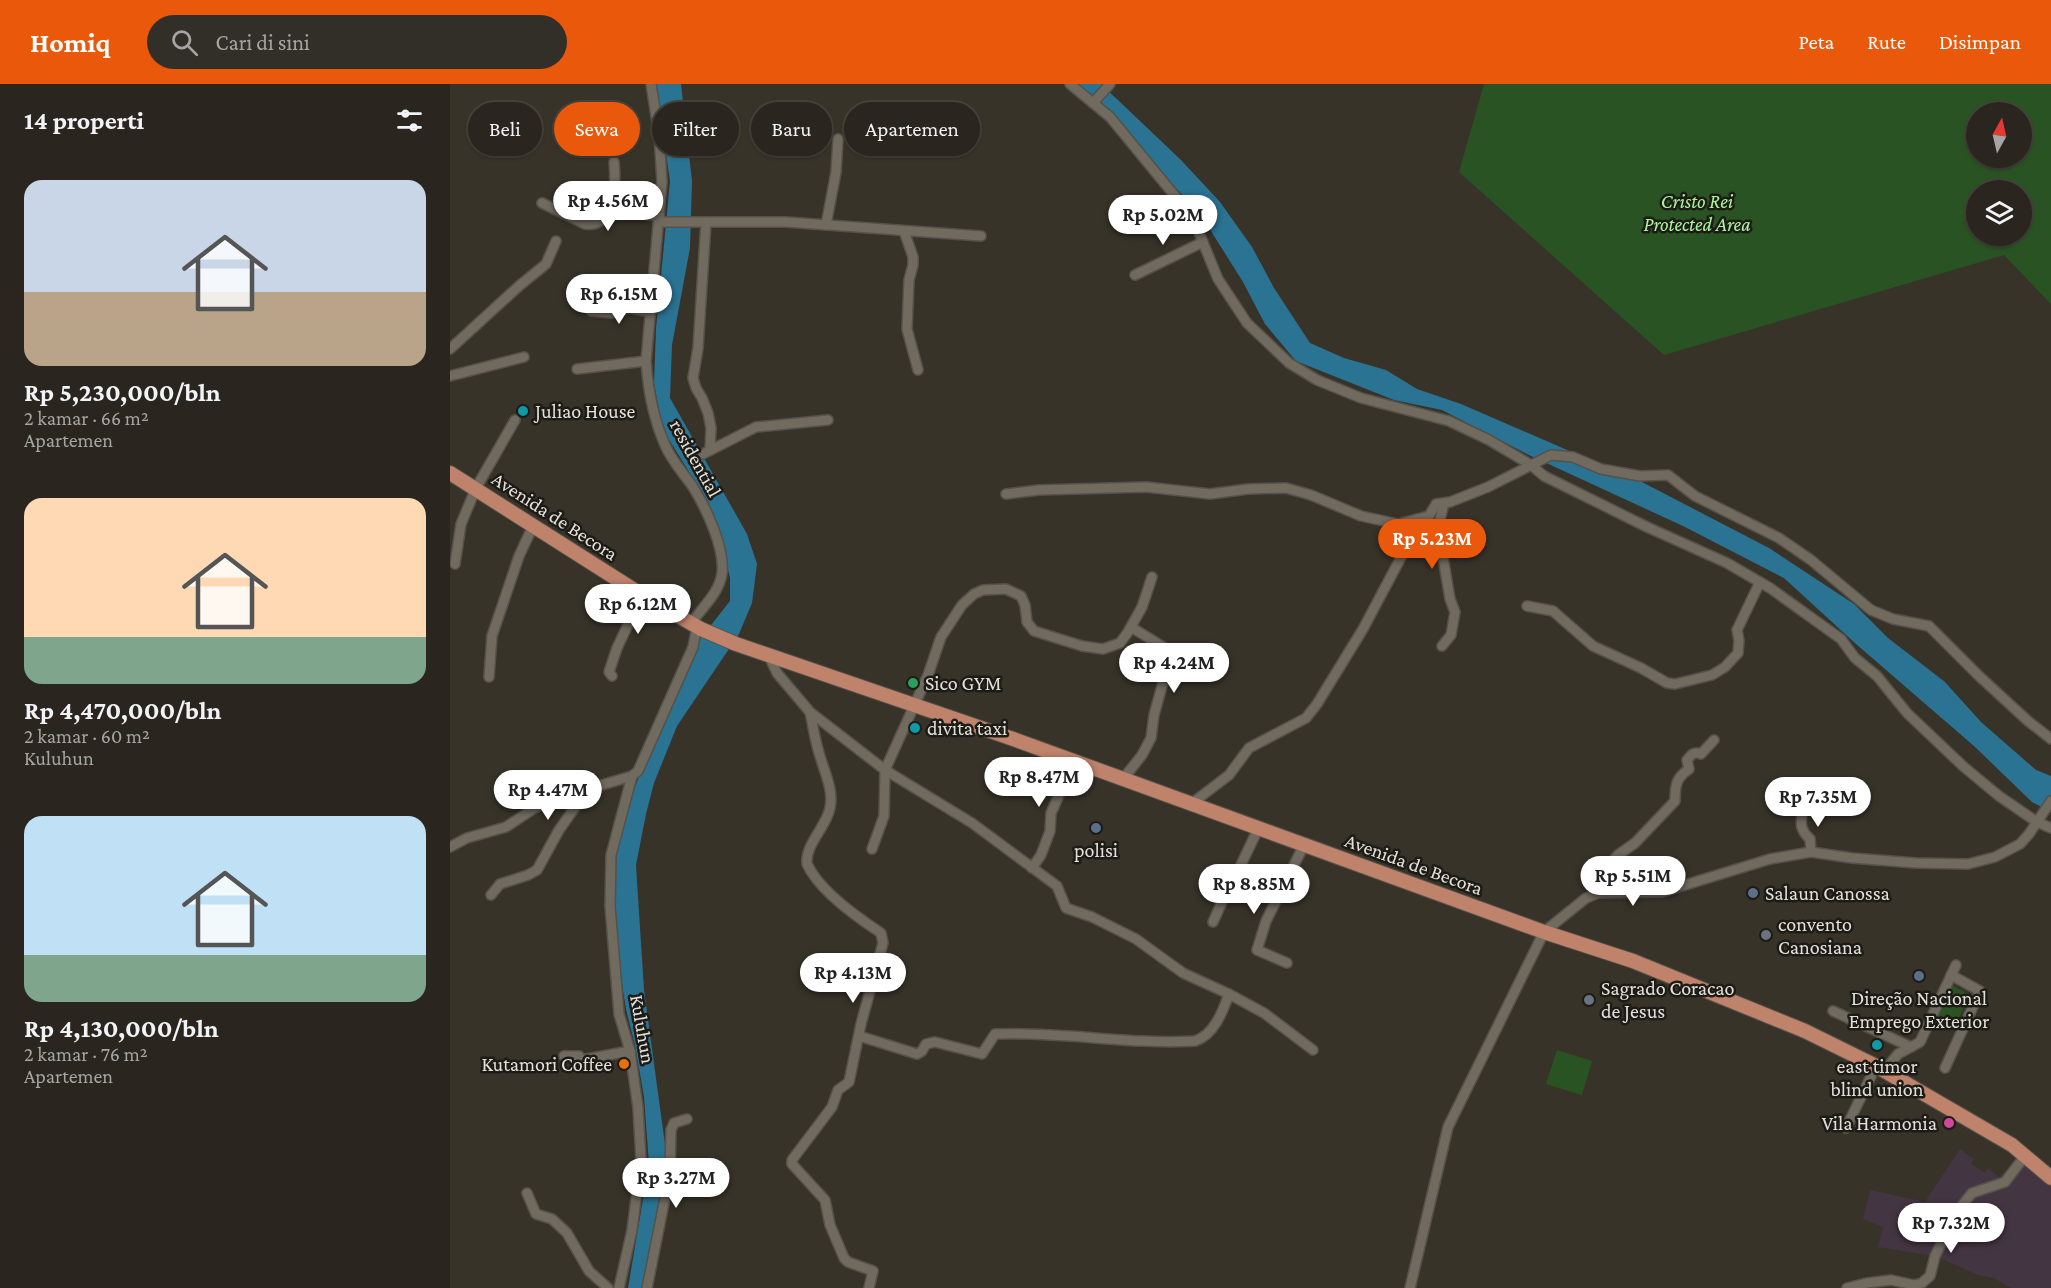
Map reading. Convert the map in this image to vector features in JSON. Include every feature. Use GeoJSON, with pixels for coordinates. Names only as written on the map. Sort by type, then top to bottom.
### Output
{"type":"FeatureCollection","features":[{"type":"Feature","properties":{"kind":"main road","name":"Avenida de Becora"},"geometry":{"type":"LineString","coordinates":[[450,473],[642,595],[697,626],[736,644],[1122,779],[1544,932],[1633,960],[1718,994],[1805,1031],[1880,1069],[2012,1145],[2051,1178]]}},
{"type":"Feature","properties":{"kind":"street","name":"residential"},"geometry":{"type":"LineString","coordinates":[[651,84],[662,181],[646,361],[647,383],[653,414],[666,447],[700,499],[721,555],[720,581],[697,626]]}},
{"type":"Feature","properties":{"kind":"street"},"geometry":{"type":"LineString","coordinates":[[1070,84],[1110,117],[1184,207],[1197,228],[1218,279],[1247,322],[1288,363],[1317,380],[1361,398],[1449,421],[1490,440],[1569,490],[1727,563],[1760,582],[1841,639],[1855,658],[1877,676],[1907,713],[1964,767],[2037,822],[2051,828]]}},
{"type":"Feature","properties":{"kind":"street"},"geometry":{"type":"LineString","coordinates":[[1093,103],[1110,84]]}},
{"type":"Feature","properties":{"kind":"street"},"geometry":{"type":"LineString","coordinates":[[826,225],[836,172],[838,139]]}},
{"type":"Feature","properties":{"kind":"street"},"geometry":{"type":"LineString","coordinates":[[542,203],[590,225],[599,222],[610,210],[615,177],[614,162]]}},
{"type":"Feature","properties":{"kind":"street"},"geometry":{"type":"LineString","coordinates":[[610,210],[660,220],[786,222],[981,236]]}},
{"type":"Feature","properties":{"kind":"street"},"geometry":{"type":"LineString","coordinates":[[701,222],[698,348],[693,378],[708,413],[711,428],[706,452],[756,427],[828,420]]}},
{"type":"Feature","properties":{"kind":"street"},"geometry":{"type":"LineString","coordinates":[[904,231],[914,257],[909,280],[907,329],[918,370]]}},
{"type":"Feature","properties":{"kind":"street"},"geometry":{"type":"LineString","coordinates":[[450,349],[546,264],[556,242]]}},
{"type":"Feature","properties":{"kind":"street"},"geometry":{"type":"LineString","coordinates":[[1135,275],[1203,242]]}},
{"type":"Feature","properties":{"kind":"street"},"geometry":{"type":"LineString","coordinates":[[591,311],[611,313],[629,308],[651,312]]}},
{"type":"Feature","properties":{"kind":"street"},"geometry":{"type":"LineString","coordinates":[[450,376],[524,357]]}},
{"type":"Feature","properties":{"kind":"street"},"geometry":{"type":"LineString","coordinates":[[577,369],[646,361]]}},
{"type":"Feature","properties":{"kind":"street"},"geometry":{"type":"LineString","coordinates":[[455,564],[461,524],[476,488],[515,420]]}},
{"type":"Feature","properties":{"kind":"street"},"geometry":{"type":"LineString","coordinates":[[1006,494],[1039,490],[1146,487],[1210,494],[1248,489],[1286,488],[1311,495],[1361,516],[1398,524],[1429,516],[1436,504],[1488,487],[1551,455],[1573,457],[1601,469],[1640,476],[1668,475],[1695,496],[1779,538],[1871,610],[1893,619],[1929,626],[1995,691],[2051,739]]}},
{"type":"Feature","properties":{"kind":"street"},"geometry":{"type":"LineString","coordinates":[[1442,646],[1451,635],[1455,612],[1450,599],[1438,528],[1444,503]]}},
{"type":"Feature","properties":{"kind":"street"},"geometry":{"type":"LineString","coordinates":[[1191,804],[1222,778],[1229,775],[1249,748],[1305,718],[1317,704],[1363,629],[1415,531],[1418,519]]}},
{"type":"Feature","properties":{"kind":"street"},"geometry":{"type":"LineString","coordinates":[[489,677],[492,636],[519,556],[533,526]]}},
{"type":"Feature","properties":{"kind":"street"},"geometry":{"type":"LineString","coordinates":[[872,849],[884,816],[885,770],[928,675],[940,638],[962,605],[974,594],[983,590],[1006,589],[1021,596],[1025,605],[1027,622],[1034,631],[1082,646],[1103,649],[1120,643],[1131,627],[1142,607],[1152,577]]}},
{"type":"Feature","properties":{"kind":"street"},"geometry":{"type":"LineString","coordinates":[[1527,606],[1553,611],[1593,645],[1667,683],[1676,684],[1712,675],[1725,667],[1738,654],[1737,630],[1760,582]]}},
{"type":"Feature","properties":{"kind":"street"},"geometry":{"type":"LineString","coordinates":[[612,676],[609,672],[617,648],[642,595]]}},
{"type":"Feature","properties":{"kind":"street","name":"Kuluhun"},"geometry":{"type":"LineString","coordinates":[[620,1288],[632,1230],[641,1160],[638,1108],[630,1051],[620,1014],[610,906],[611,855],[632,776],[638,771],[693,648],[697,626]]}},
{"type":"Feature","properties":{"kind":"street"},"geometry":{"type":"LineString","coordinates":[[1122,779],[1142,755],[1151,738],[1154,715],[1164,679],[1152,662],[1165,648],[1131,627]]}},
{"type":"Feature","properties":{"kind":"street"},"geometry":{"type":"LineString","coordinates":[[768,654],[777,673],[810,712],[885,770],[972,823],[1057,886],[1066,908],[1092,917],[1136,939],[1183,973],[1229,994],[1264,1014],[1312,1050]]}},
{"type":"Feature","properties":{"kind":"street"},"geometry":{"type":"LineString","coordinates":[[810,712],[831,801],[825,822],[808,852],[807,864],[820,882],[854,916],[883,936],[883,943],[849,1082],[838,1090],[832,1107],[792,1160],[795,1168],[825,1200],[830,1225],[844,1258],[848,1262],[873,1271],[869,1288]]}},
{"type":"Feature","properties":{"kind":"street"},"geometry":{"type":"LineString","coordinates":[[1599,893],[1600,875],[1618,855],[1635,843],[1675,801],[1675,788],[1679,776],[1689,769],[1687,760],[1692,754],[1697,752],[1701,754],[1714,741]]}},
{"type":"Feature","properties":{"kind":"street"},"geometry":{"type":"LineString","coordinates":[[1032,868],[1041,855],[1050,831],[1051,813],[1074,762]]}},
{"type":"Feature","properties":{"kind":"street"},"geometry":{"type":"LineString","coordinates":[[450,847],[467,838],[506,826],[557,796],[632,776]]}},
{"type":"Feature","properties":{"kind":"street"},"geometry":{"type":"LineString","coordinates":[[491,895],[500,884],[537,870],[559,830],[588,789]]}},
{"type":"Feature","properties":{"kind":"street"},"geometry":{"type":"LineString","coordinates":[[1410,1288],[1448,1128],[1544,932],[1586,898],[1599,893],[1662,892],[1770,859],[1811,852],[1916,863],[1968,864],[1995,857],[2020,844],[2051,801]]}},
{"type":"Feature","properties":{"kind":"street"},"geometry":{"type":"LineString","coordinates":[[1803,804],[1802,832],[1810,839],[1811,852]]}},
{"type":"Feature","properties":{"kind":"street"},"geometry":{"type":"LineString","coordinates":[[1213,922],[1230,884],[1239,882],[1239,869],[1258,829]]}},
{"type":"Feature","properties":{"kind":"street"},"geometry":{"type":"LineString","coordinates":[[1287,963],[1257,950],[1266,921],[1304,845]]}},
{"type":"Feature","properties":{"kind":"street"},"geometry":{"type":"LineString","coordinates":[[1846,1128],[1880,1069],[1898,1054],[1920,1042],[1956,965]]}},
{"type":"Feature","properties":{"kind":"street"},"geometry":{"type":"LineString","coordinates":[[1945,1068],[1980,991],[1951,975]]}},
{"type":"Feature","properties":{"kind":"street"},"geometry":{"type":"LineString","coordinates":[[859,1036],[917,1053],[922,1051],[926,1044],[934,1042],[982,1054],[995,1034],[1059,1034],[1146,1042],[1195,1041],[1210,1033],[1229,994]]}},
{"type":"Feature","properties":{"kind":"street"},"geometry":{"type":"LineString","coordinates":[[1833,1011],[1911,1047]]}},
{"type":"Feature","properties":{"kind":"street"},"geometry":{"type":"LineString","coordinates":[[564,1056],[579,1056],[581,1060],[630,1051]]}},
{"type":"Feature","properties":{"kind":"street"},"geometry":{"type":"LineString","coordinates":[[648,1288],[670,1173],[671,1130],[674,1123],[687,1119]]}},
{"type":"Feature","properties":{"kind":"street"},"geometry":{"type":"LineString","coordinates":[[1847,1288],[1891,1280],[1914,1285],[1923,1283],[1930,1276],[1935,1256],[1956,1213],[1972,1193],[2006,1182],[2025,1156]]}},
{"type":"Feature","properties":{"kind":"street"},"geometry":{"type":"LineString","coordinates":[[527,1193],[536,1214],[552,1219],[567,1233],[589,1271],[608,1288]]}},
{"type":"Feature","properties":{"kind":"shaded area"},"geometry":{"type":"Polygon","coordinates":[[[1960,1149],[1974,1159],[1971,1164],[1985,1173],[1988,1168],[2005,1182],[2025,1156],[2051,1178],[2051,1288],[2011,1288],[1994,1278],[1978,1275],[1935,1256],[1878,1247],[1883,1227],[1863,1219],[1870,1190],[1925,1202],[1960,1149]]]}},
{"type":"Feature","properties":{"kind":"green space","name":"Cristo Rei Protected Area"},"geometry":{"type":"Polygon","coordinates":[[[1484,84],[2051,84],[2051,304],[2004,255],[1664,355],[1459,172],[1484,84]]]}},
{"type":"Feature","properties":{"kind":"green space"},"geometry":{"type":"Polygon","coordinates":[[[1952,985],[1970,995],[1954,1028],[1936,1019],[1952,985]]]}},
{"type":"Feature","properties":{"kind":"green space"},"geometry":{"type":"Polygon","coordinates":[[[1557,1050],[1592,1061],[1582,1095],[1546,1084],[1557,1050]]]}},
{"type":"Feature","properties":{"kind":"water"},"geometry":{"type":"Polygon","coordinates":[[[656,84],[681,84],[683,102],[659,102],[656,84]]]}},
{"type":"Feature","properties":{"kind":"water"},"geometry":{"type":"Polygon","coordinates":[[[1069,84],[1101,84],[1181,160],[1220,202],[1252,247],[1274,288],[1310,343],[1344,358],[1386,370],[1417,389],[1461,404],[1581,456],[1615,468],[1769,548],[1854,604],[1888,638],[1945,682],[1981,722],[2036,770],[2051,776],[2051,812],[2032,802],[1974,746],[1784,578],[1683,526],[1529,455],[1442,410],[1394,400],[1296,361],[1265,324],[1243,282],[1199,212],[1148,159],[1069,84]]]}},
{"type":"Feature","properties":{"kind":"water"},"geometry":{"type":"Polygon","coordinates":[[[666,156],[689,156],[692,181],[690,248],[672,345],[670,398],[747,534],[757,564],[752,603],[739,634],[677,726],[654,783],[636,865],[644,990],[667,1159],[666,1180],[644,1288],[628,1288],[649,1164],[644,1097],[618,960],[614,910],[616,852],[628,807],[643,765],[693,660],[700,639],[730,601],[730,578],[720,536],[708,502],[663,430],[654,384],[656,329],[670,181],[666,156]]]}},
{"type":"Feature","properties":{"kind":"place","name":"Juliao House"},"geometry":{"type":"Point","coordinates":[523,411]}},
{"type":"Feature","properties":{"kind":"place","name":"Sico GYM"},"geometry":{"type":"Point","coordinates":[913,683]}},
{"type":"Feature","properties":{"kind":"place","name":"divita taxi"},"geometry":{"type":"Point","coordinates":[915,728]}},
{"type":"Feature","properties":{"kind":"place","name":"polisi"},"geometry":{"type":"Point","coordinates":[1096,828]}},
{"type":"Feature","properties":{"kind":"place","name":"Salaun Canossa"},"geometry":{"type":"Point","coordinates":[1753,893]}},
{"type":"Feature","properties":{"kind":"place","name":"convento Canosiana"},"geometry":{"type":"Point","coordinates":[1766,935]}},
{"type":"Feature","properties":{"kind":"place","name":"Direção Nacional Emprego Exterior"},"geometry":{"type":"Point","coordinates":[1919,976]}},
{"type":"Feature","properties":{"kind":"place","name":"Sagrado Coracao de Jesus"},"geometry":{"type":"Point","coordinates":[1589,1000]}},
{"type":"Feature","properties":{"kind":"place","name":"east timor blind union"},"geometry":{"type":"Point","coordinates":[1877,1045]}},
{"type":"Feature","properties":{"kind":"place","name":"Kutamori Coffee"},"geometry":{"type":"Point","coordinates":[624,1064]}},
{"type":"Feature","properties":{"kind":"place","name":"Vila Harmonia"},"geometry":{"type":"Point","coordinates":[1949,1123]}}]}
